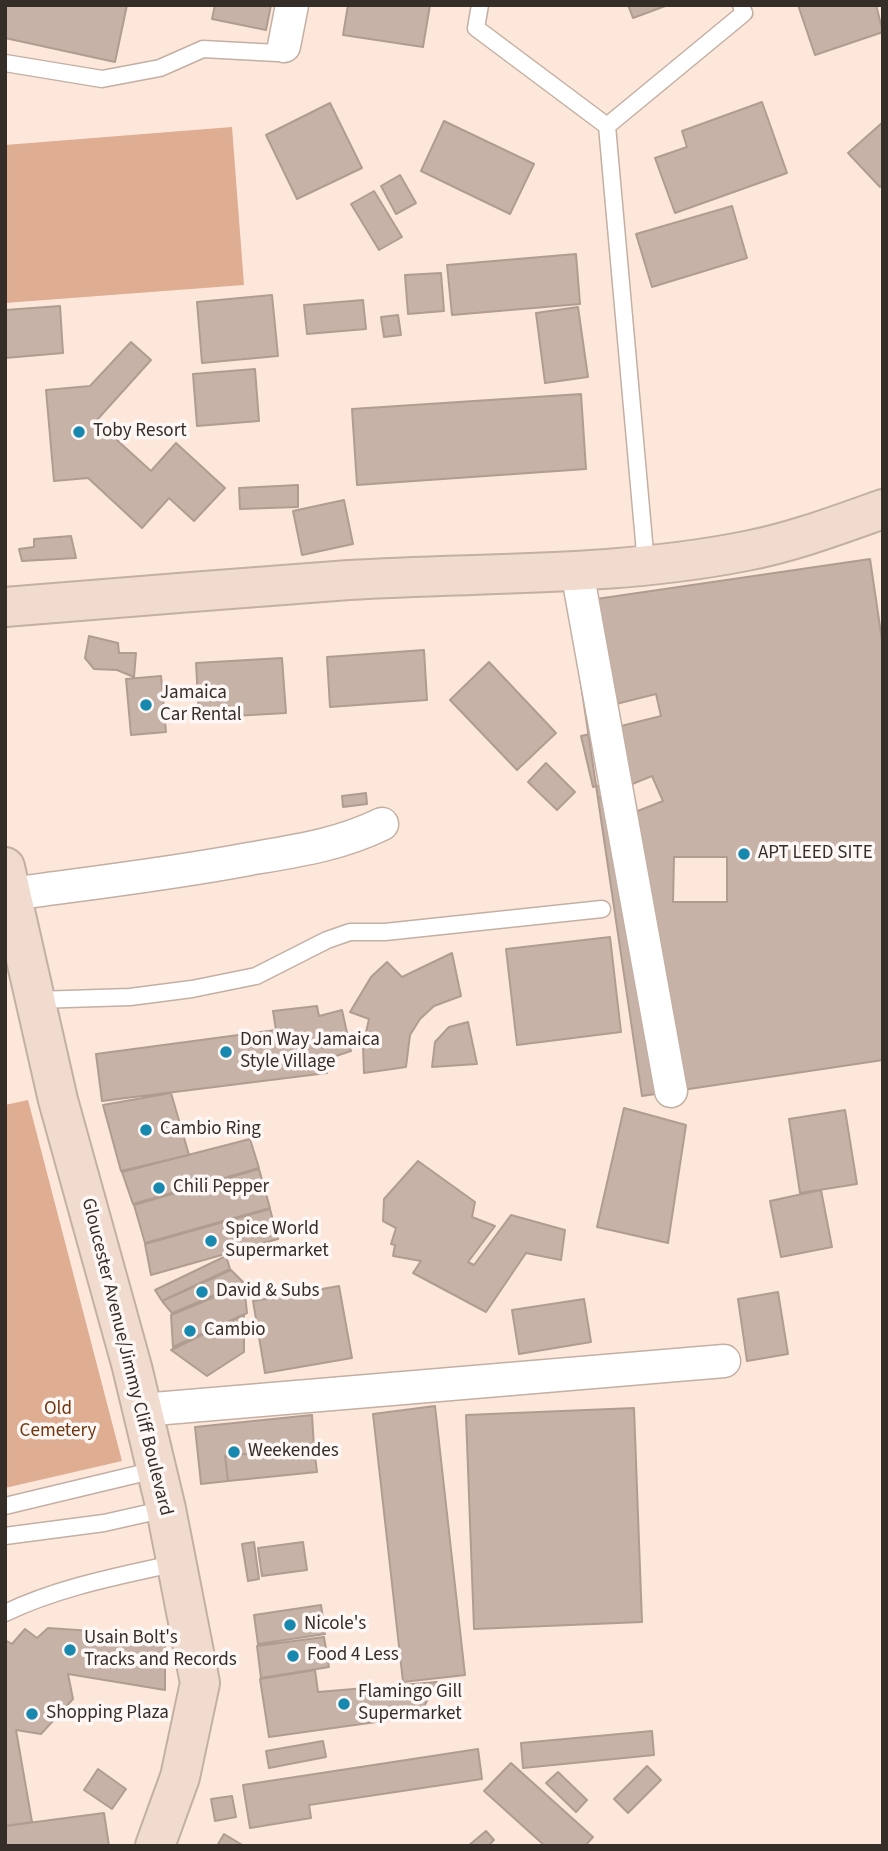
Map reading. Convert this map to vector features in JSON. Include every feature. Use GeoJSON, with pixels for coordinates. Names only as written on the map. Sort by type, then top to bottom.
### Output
{"type":"FeatureCollection","features":[{"type":"Feature","properties":{"kind":"main road"},"geometry":{"type":"LineString","coordinates":[[5,607],[351,580],[578,571],[646,564],[745,551],[835,526],[883,509]]}},
{"type":"Feature","properties":{"kind":"main road","name":"Gloucester Avenue/Jimmy Cliff Boulevard"},"geometry":{"type":"LineString","coordinates":[[8,881],[58,1100],[166,1509],[200,1683],[180,1777],[155,1846]]}},
{"type":"Feature","properties":{"kind":"street"},"geometry":{"type":"LineString","coordinates":[[284,46],[292,5]]}},
{"type":"Feature","properties":{"kind":"street"},"geometry":{"type":"LineString","coordinates":[[578,571],[671,1091]]}},
{"type":"Feature","properties":{"kind":"street"},"geometry":{"type":"LineString","coordinates":[[8,881],[180,872],[347,841],[382,824]]}},
{"type":"Feature","properties":{"kind":"street"},"geometry":{"type":"LineString","coordinates":[[142,1410],[724,1361]]}},
{"type":"Feature","properties":{"kind":"lane"},"geometry":{"type":"LineString","coordinates":[[480,5],[476,28],[607,127],[646,564]]}},
{"type":"Feature","properties":{"kind":"lane"},"geometry":{"type":"LineString","coordinates":[[607,127],[744,13],[741,5]]}},
{"type":"Feature","properties":{"kind":"lane"},"geometry":{"type":"LineString","coordinates":[[5,63],[102,79],[160,68],[203,49],[277,53],[284,46]]}},
{"type":"Feature","properties":{"kind":"lane"},"geometry":{"type":"LineString","coordinates":[[36,1000],[130,997],[256,976],[327,940],[349,933],[385,932],[602,909]]}},
{"type":"Feature","properties":{"kind":"lane"},"geometry":{"type":"LineString","coordinates":[[5,1506],[155,1470]]}},
{"type":"Feature","properties":{"kind":"lane"},"geometry":{"type":"LineString","coordinates":[[5,1536],[104,1523],[166,1509]]}},
{"type":"Feature","properties":{"kind":"lane"},"geometry":{"type":"LineString","coordinates":[[5,1613],[27,1602],[83,1584],[177,1563]]}},
{"type":"Feature","properties":{"kind":"green space"},"geometry":{"type":"Polygon","coordinates":[[[232,127],[244,285],[5,303],[5,145],[232,127]]]}},
{"type":"Feature","properties":{"kind":"green space","name":"Old Cemetery"},"geometry":{"type":"Polygon","coordinates":[[[28,1100],[122,1461],[5,1488],[5,1105],[28,1100]]]}},
{"type":"Feature","properties":{"kind":"building"},"geometry":{"type":"Polygon","coordinates":[[[5,5],[127,5],[115,62],[5,38],[5,5]]]}},
{"type":"Feature","properties":{"kind":"building"},"geometry":{"type":"Polygon","coordinates":[[[215,5],[271,5],[266,30],[212,19],[215,5]]]}},
{"type":"Feature","properties":{"kind":"building"},"geometry":{"type":"Polygon","coordinates":[[[348,5],[430,5],[423,47],[343,35],[348,5]]]}},
{"type":"Feature","properties":{"kind":"building"},"geometry":{"type":"Polygon","coordinates":[[[628,5],[668,5],[633,18],[628,5]]]}},
{"type":"Feature","properties":{"kind":"building"},"geometry":{"type":"Polygon","coordinates":[[[798,5],[876,5],[883,32],[815,55],[798,5]]]}},
{"type":"Feature","properties":{"kind":"building"},"geometry":{"type":"Polygon","coordinates":[[[762,102],[787,173],[675,213],[655,158],[687,147],[682,131],[762,102]]]}},
{"type":"Feature","properties":{"kind":"building"},"geometry":{"type":"Polygon","coordinates":[[[330,103],[362,168],[297,199],[266,135],[330,103]]]}},
{"type":"Feature","properties":{"kind":"building"},"geometry":{"type":"Polygon","coordinates":[[[444,121],[534,164],[510,214],[421,171],[444,121]]]}},
{"type":"Feature","properties":{"kind":"building"},"geometry":{"type":"Polygon","coordinates":[[[883,122],[883,185],[880,187],[848,153],[883,122]]]}},
{"type":"Feature","properties":{"kind":"building"},"geometry":{"type":"Polygon","coordinates":[[[400,175],[416,203],[396,214],[381,186],[400,175]]]}},
{"type":"Feature","properties":{"kind":"building"},"geometry":{"type":"Polygon","coordinates":[[[374,191],[402,237],[379,250],[351,204],[374,191]]]}},
{"type":"Feature","properties":{"kind":"building"},"geometry":{"type":"Polygon","coordinates":[[[732,206],[747,258],[652,287],[636,234],[732,206]]]}},
{"type":"Feature","properties":{"kind":"building"},"geometry":{"type":"Polygon","coordinates":[[[576,254],[580,304],[452,315],[447,265],[576,254]]]}},
{"type":"Feature","properties":{"kind":"building"},"geometry":{"type":"Polygon","coordinates":[[[441,273],[444,311],[408,314],[405,275],[441,273]]]}},
{"type":"Feature","properties":{"kind":"building"},"geometry":{"type":"Polygon","coordinates":[[[272,295],[278,356],[202,363],[197,302],[272,295]]]}},
{"type":"Feature","properties":{"kind":"building"},"geometry":{"type":"Polygon","coordinates":[[[363,300],[366,329],[307,334],[304,305],[363,300]]]}},
{"type":"Feature","properties":{"kind":"building"},"geometry":{"type":"Polygon","coordinates":[[[60,306],[63,353],[5,358],[5,310],[60,306]]]}},
{"type":"Feature","properties":{"kind":"building"},"geometry":{"type":"Polygon","coordinates":[[[578,307],[588,377],[545,383],[536,313],[578,307]]]}},
{"type":"Feature","properties":{"kind":"building"},"geometry":{"type":"Polygon","coordinates":[[[398,315],[401,335],[384,337],[381,317],[398,315]]]}},
{"type":"Feature","properties":{"kind":"building","name":"Toby Resort"},"geometry":{"type":"Polygon","coordinates":[[[131,342],[151,360],[96,421],[151,471],[176,443],[225,488],[194,521],[169,498],[142,528],[88,478],[54,481],[46,390],[90,386],[131,342]]]}},
{"type":"Feature","properties":{"kind":"building"},"geometry":{"type":"Polygon","coordinates":[[[255,369],[259,421],[197,426],[193,374],[255,369]]]}},
{"type":"Feature","properties":{"kind":"building"},"geometry":{"type":"Polygon","coordinates":[[[581,394],[586,469],[357,485],[352,409],[581,394]]]}},
{"type":"Feature","properties":{"kind":"building"},"geometry":{"type":"Polygon","coordinates":[[[298,485],[298,507],[240,509],[239,488],[298,485]]]}},
{"type":"Feature","properties":{"kind":"building"},"geometry":{"type":"Polygon","coordinates":[[[344,500],[353,544],[302,555],[293,511],[344,500]]]}},
{"type":"Feature","properties":{"kind":"building"},"geometry":{"type":"Polygon","coordinates":[[[71,536],[76,558],[22,561],[19,549],[34,547],[34,539],[71,536]]]}},
{"type":"Feature","properties":{"kind":"building","name":"APT LEED SITE"},"geometry":{"type":"Polygon","coordinates":[[[870,559],[883,647],[883,1060],[642,1096],[569,603],[870,559]]]}},
{"type":"Feature","properties":{"kind":"building"},"geometry":{"type":"Polygon","coordinates":[[[89,636],[118,643],[119,653],[136,653],[134,677],[117,670],[94,669],[85,658],[89,636]]]}},
{"type":"Feature","properties":{"kind":"building"},"geometry":{"type":"Polygon","coordinates":[[[424,650],[427,700],[330,707],[327,657],[424,650]]]}},
{"type":"Feature","properties":{"kind":"building"},"geometry":{"type":"Polygon","coordinates":[[[282,658],[286,713],[199,718],[196,663],[282,658]]]}},
{"type":"Feature","properties":{"kind":"building"},"geometry":{"type":"Polygon","coordinates":[[[489,662],[556,733],[517,770],[450,700],[489,662]]]}},
{"type":"Feature","properties":{"kind":"building","name":"Jamaica Car Rental"},"geometry":{"type":"Polygon","coordinates":[[[161,676],[166,732],[131,735],[126,679],[161,676]]]}},
{"type":"Feature","properties":{"kind":"building"},"geometry":{"type":"Polygon","coordinates":[[[656,694],[661,716],[617,727],[612,705],[656,694]]]}},
{"type":"Feature","properties":{"kind":"building"},"geometry":{"type":"Polygon","coordinates":[[[598,732],[609,783],[593,787],[581,736],[598,732]]]}},
{"type":"Feature","properties":{"kind":"building"},"geometry":{"type":"Polygon","coordinates":[[[546,763],[575,792],[557,810],[528,782],[546,763]]]}},
{"type":"Feature","properties":{"kind":"building"},"geometry":{"type":"Polygon","coordinates":[[[652,776],[663,801],[610,822],[600,797],[652,776]]]}},
{"type":"Feature","properties":{"kind":"building"},"geometry":{"type":"Polygon","coordinates":[[[366,793],[367,804],[343,807],[342,796],[366,793]]]}},
{"type":"Feature","properties":{"kind":"building"},"geometry":{"type":"Polygon","coordinates":[[[674,857],[727,857],[727,902],[673,902],[674,857]]]}},
{"type":"Feature","properties":{"kind":"building"},"geometry":{"type":"Polygon","coordinates":[[[610,937],[621,1032],[517,1045],[506,949],[610,937]]]}},
{"type":"Feature","properties":{"kind":"building"},"geometry":{"type":"Polygon","coordinates":[[[452,953],[461,996],[434,1006],[420,1019],[410,1035],[406,1067],[364,1073],[363,1046],[369,1019],[350,1012],[371,977],[387,962],[402,977],[452,953]]]}},
{"type":"Feature","properties":{"kind":"building","name":"Don Way Jamaica Style Village"},"geometry":{"type":"Polygon","coordinates":[[[317,1006],[319,1016],[342,1010],[351,1051],[324,1060],[327,1073],[102,1101],[96,1054],[276,1030],[273,1011],[317,1006]]]}},
{"type":"Feature","properties":{"kind":"building"},"geometry":{"type":"Polygon","coordinates":[[[468,1022],[477,1064],[432,1067],[435,1042],[449,1027],[468,1022]]]}},
{"type":"Feature","properties":{"kind":"building","name":"Cambio Ring"},"geometry":{"type":"Polygon","coordinates":[[[171,1093],[189,1155],[121,1171],[103,1105],[171,1093]]]}},
{"type":"Feature","properties":{"kind":"building"},"geometry":{"type":"Polygon","coordinates":[[[624,1108],[686,1125],[668,1243],[597,1227],[624,1108]]]}},
{"type":"Feature","properties":{"kind":"building"},"geometry":{"type":"Polygon","coordinates":[[[845,1110],[857,1184],[800,1193],[789,1119],[845,1110]]]}},
{"type":"Feature","properties":{"kind":"building","name":"Chili Pepper"},"geometry":{"type":"Polygon","coordinates":[[[250,1139],[259,1168],[133,1204],[122,1172],[250,1139]]]}},
{"type":"Feature","properties":{"kind":"building"},"geometry":{"type":"Polygon","coordinates":[[[418,1161],[475,1202],[472,1217],[495,1226],[468,1262],[474,1265],[511,1215],[565,1230],[561,1260],[526,1253],[486,1312],[413,1273],[421,1261],[393,1256],[395,1245],[391,1244],[396,1228],[383,1221],[384,1199],[418,1161]]]}},
{"type":"Feature","properties":{"kind":"building"},"geometry":{"type":"Polygon","coordinates":[[[259,1169],[270,1208],[145,1243],[134,1205],[259,1169]]]}},
{"type":"Feature","properties":{"kind":"building"},"geometry":{"type":"Polygon","coordinates":[[[821,1190],[832,1247],[781,1257],[770,1201],[821,1190]]]}},
{"type":"Feature","properties":{"kind":"building","name":"Spice World Supermarket"},"geometry":{"type":"Polygon","coordinates":[[[270,1209],[278,1239],[151,1275],[145,1244],[270,1209]]]}},
{"type":"Feature","properties":{"kind":"building"},"geometry":{"type":"Polygon","coordinates":[[[226,1256],[230,1269],[162,1301],[155,1290],[226,1256]]]}},
{"type":"Feature","properties":{"kind":"building","name":"David & Subs"},"geometry":{"type":"Polygon","coordinates":[[[231,1270],[244,1283],[172,1313],[162,1301],[231,1270]]]}},
{"type":"Feature","properties":{"kind":"building","name":"Cambio"},"geometry":{"type":"Polygon","coordinates":[[[244,1285],[247,1313],[173,1347],[171,1315],[244,1285]]]}},
{"type":"Feature","properties":{"kind":"building"},"geometry":{"type":"Polygon","coordinates":[[[339,1286],[352,1358],[265,1373],[253,1301],[339,1286]]]}},
{"type":"Feature","properties":{"kind":"building"},"geometry":{"type":"Polygon","coordinates":[[[778,1292],[788,1354],[747,1361],[738,1299],[778,1292]]]}},
{"type":"Feature","properties":{"kind":"building"},"geometry":{"type":"Polygon","coordinates":[[[584,1299],[591,1342],[519,1354],[512,1310],[584,1299]]]}},
{"type":"Feature","properties":{"kind":"building"},"geometry":{"type":"Polygon","coordinates":[[[244,1315],[244,1352],[207,1376],[171,1350],[244,1315]]]}},
{"type":"Feature","properties":{"kind":"building"},"geometry":{"type":"Polygon","coordinates":[[[435,1406],[465,1675],[403,1682],[373,1414],[435,1406]]]}},
{"type":"Feature","properties":{"kind":"building"},"geometry":{"type":"Polygon","coordinates":[[[634,1408],[642,1622],[474,1629],[466,1415],[634,1408]]]}},
{"type":"Feature","properties":{"kind":"building","name":"Weekendes"},"geometry":{"type":"Polygon","coordinates":[[[312,1415],[314,1447],[225,1456],[228,1481],[201,1484],[195,1427],[312,1415]]]}},
{"type":"Feature","properties":{"kind":"building"},"geometry":{"type":"Polygon","coordinates":[[[314,1447],[317,1472],[228,1481],[225,1456],[314,1447]]]}},
{"type":"Feature","properties":{"kind":"building"},"geometry":{"type":"Polygon","coordinates":[[[254,1542],[259,1579],[248,1581],[242,1544],[254,1542]]]}},
{"type":"Feature","properties":{"kind":"building"},"geometry":{"type":"Polygon","coordinates":[[[303,1542],[307,1570],[262,1576],[258,1548],[303,1542]]]}},
{"type":"Feature","properties":{"kind":"building","name":"Nicole's"},"geometry":{"type":"Polygon","coordinates":[[[321,1605],[325,1634],[258,1644],[254,1615],[321,1605]]]}},
{"type":"Feature","properties":{"kind":"building","name":"Shopping Plaza"},"geometry":{"type":"Polygon","coordinates":[[[48,1628],[165,1636],[165,1690],[68,1674],[73,1699],[41,1734],[16,1730],[32,1822],[5,1826],[5,1640],[12,1644],[25,1629],[37,1638],[48,1628]]]}},
{"type":"Feature","properties":{"kind":"building","name":"Food 4 Less"},"geometry":{"type":"Polygon","coordinates":[[[324,1637],[329,1667],[261,1678],[257,1646],[324,1637]]]}},
{"type":"Feature","properties":{"kind":"building","name":"Flamingo Gill Supermarket"},"geometry":{"type":"Polygon","coordinates":[[[315,1670],[318,1692],[437,1682],[419,1716],[269,1737],[260,1679],[315,1670]]]}},
{"type":"Feature","properties":{"kind":"building"},"geometry":{"type":"Polygon","coordinates":[[[652,1731],[654,1755],[523,1768],[521,1743],[652,1731]]]}},
{"type":"Feature","properties":{"kind":"building"},"geometry":{"type":"Polygon","coordinates":[[[323,1741],[326,1757],[269,1768],[266,1751],[323,1741]]]}},
{"type":"Feature","properties":{"kind":"building"},"geometry":{"type":"Polygon","coordinates":[[[478,1749],[482,1779],[309,1805],[311,1818],[250,1828],[243,1785],[478,1749]]]}},
{"type":"Feature","properties":{"kind":"building"},"geometry":{"type":"Polygon","coordinates":[[[511,1763],[593,1837],[585,1846],[545,1846],[484,1791],[511,1763]]]}},
{"type":"Feature","properties":{"kind":"building"},"geometry":{"type":"Polygon","coordinates":[[[647,1766],[661,1780],[628,1813],[614,1799],[647,1766]]]}},
{"type":"Feature","properties":{"kind":"building"},"geometry":{"type":"Polygon","coordinates":[[[98,1769],[126,1789],[112,1809],[84,1790],[98,1769]]]}},
{"type":"Feature","properties":{"kind":"building"},"geometry":{"type":"Polygon","coordinates":[[[558,1772],[587,1800],[576,1812],[546,1783],[558,1772]]]}},
{"type":"Feature","properties":{"kind":"building"},"geometry":{"type":"Polygon","coordinates":[[[232,1796],[236,1817],[215,1821],[211,1799],[232,1796]]]}},
{"type":"Feature","properties":{"kind":"building"},"geometry":{"type":"Polygon","coordinates":[[[104,1813],[109,1846],[5,1846],[5,1826],[104,1813]]]}},
{"type":"Feature","properties":{"kind":"building"},"geometry":{"type":"Polygon","coordinates":[[[486,1831],[494,1840],[488,1846],[468,1846],[486,1831]]]}},
{"type":"Feature","properties":{"kind":"building"},"geometry":{"type":"Polygon","coordinates":[[[224,1834],[244,1846],[217,1846],[224,1834]]]}},
{"type":"Feature","properties":{"kind":"place","name":"Toby Resort"},"geometry":{"type":"Point","coordinates":[79,432]}},
{"type":"Feature","properties":{"kind":"place","name":"Jamaica Car Rental"},"geometry":{"type":"Point","coordinates":[146,705]}},
{"type":"Feature","properties":{"kind":"place","name":"APT LEED SITE"},"geometry":{"type":"Point","coordinates":[744,854]}},
{"type":"Feature","properties":{"kind":"place","name":"Don Way Jamaica Style Village"},"geometry":{"type":"Point","coordinates":[226,1052]}},
{"type":"Feature","properties":{"kind":"place","name":"Cambio Ring"},"geometry":{"type":"Point","coordinates":[146,1130]}},
{"type":"Feature","properties":{"kind":"place","name":"Chili Pepper"},"geometry":{"type":"Point","coordinates":[159,1188]}},
{"type":"Feature","properties":{"kind":"place","name":"Spice World Supermarket"},"geometry":{"type":"Point","coordinates":[211,1241]}},
{"type":"Feature","properties":{"kind":"place","name":"David & Subs"},"geometry":{"type":"Point","coordinates":[202,1292]}},
{"type":"Feature","properties":{"kind":"place","name":"Cambio"},"geometry":{"type":"Point","coordinates":[190,1331]}},
{"type":"Feature","properties":{"kind":"place","name":"Weekendes"},"geometry":{"type":"Point","coordinates":[234,1452]}},
{"type":"Feature","properties":{"kind":"place","name":"Nicole's"},"geometry":{"type":"Point","coordinates":[290,1625]}},
{"type":"Feature","properties":{"kind":"place","name":"Usain Bolt's Tracks and Records"},"geometry":{"type":"Point","coordinates":[70,1650]}},
{"type":"Feature","properties":{"kind":"place","name":"Food 4 Less"},"geometry":{"type":"Point","coordinates":[293,1656]}},
{"type":"Feature","properties":{"kind":"place","name":"Flamingo Gill Supermarket"},"geometry":{"type":"Point","coordinates":[344,1704]}},
{"type":"Feature","properties":{"kind":"place","name":"Shopping Plaza"},"geometry":{"type":"Point","coordinates":[32,1714]}}]}
